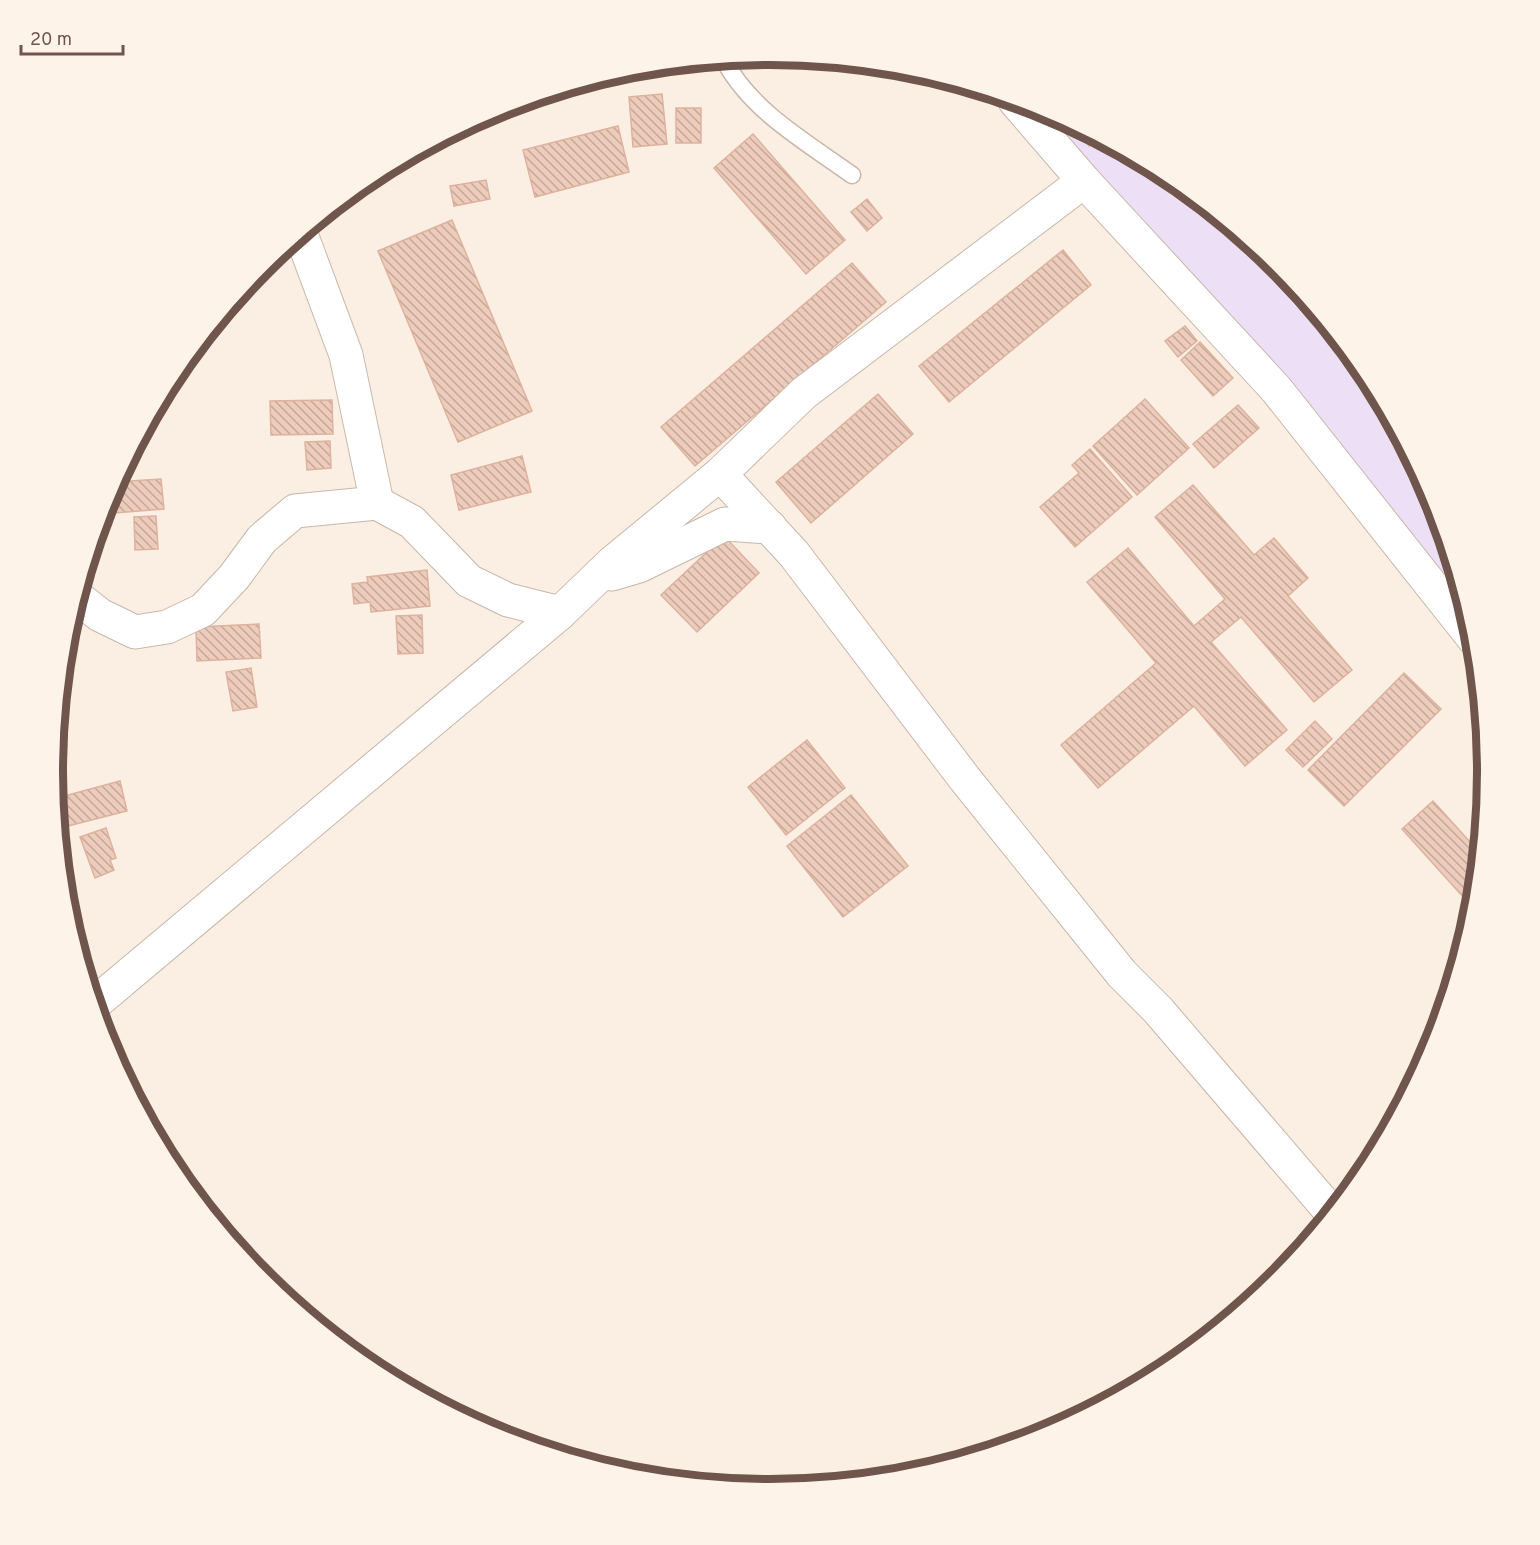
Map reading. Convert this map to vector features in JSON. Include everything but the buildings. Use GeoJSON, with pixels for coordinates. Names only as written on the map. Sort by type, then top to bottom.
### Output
{"type":"FeatureCollection","features":[{"type":"Feature","properties":{"kind":"street"},"geometry":{"type":"LineString","coordinates":[[1026,113],[1084,181],[1276,389],[1460,621]]}},
{"type":"Feature","properties":{"kind":"street"},"geometry":{"type":"LineString","coordinates":[[101,999],[560,613],[597,578],[720,474],[804,393],[1084,181]]}},
{"type":"Feature","properties":{"kind":"street"},"geometry":{"type":"LineString","coordinates":[[304,241],[346,355],[376,503]]}},
{"type":"Feature","properties":{"kind":"street"},"geometry":{"type":"LineString","coordinates":[[720,474],[794,554],[965,779],[1122,974],[1158,1010],[1327,1208]]}},
{"type":"Feature","properties":{"kind":"street"},"geometry":{"type":"LineString","coordinates":[[84,603],[100,615],[135,632],[166,627],[203,610],[234,577],[262,538],[295,512],[376,503],[412,522],[469,580],[508,600],[560,613]]}},
{"type":"Feature","properties":{"kind":"street"},"geometry":{"type":"LineString","coordinates":[[597,578],[639,566],[725,524],[770,527]]}},
{"type":"Feature","properties":{"kind":"lane"},"geometry":{"type":"LineString","coordinates":[[728,67],[735,81],[779,123],[852,175]]}},
{"type":"Feature","properties":{"kind":"shaded area"},"geometry":{"type":"Polygon","coordinates":[[[1057,126],[1124,160],[1200,212],[1236,241],[1302,306],[1358,380],[1404,460],[1439,545],[1458,612],[1057,126]]]}}]}
